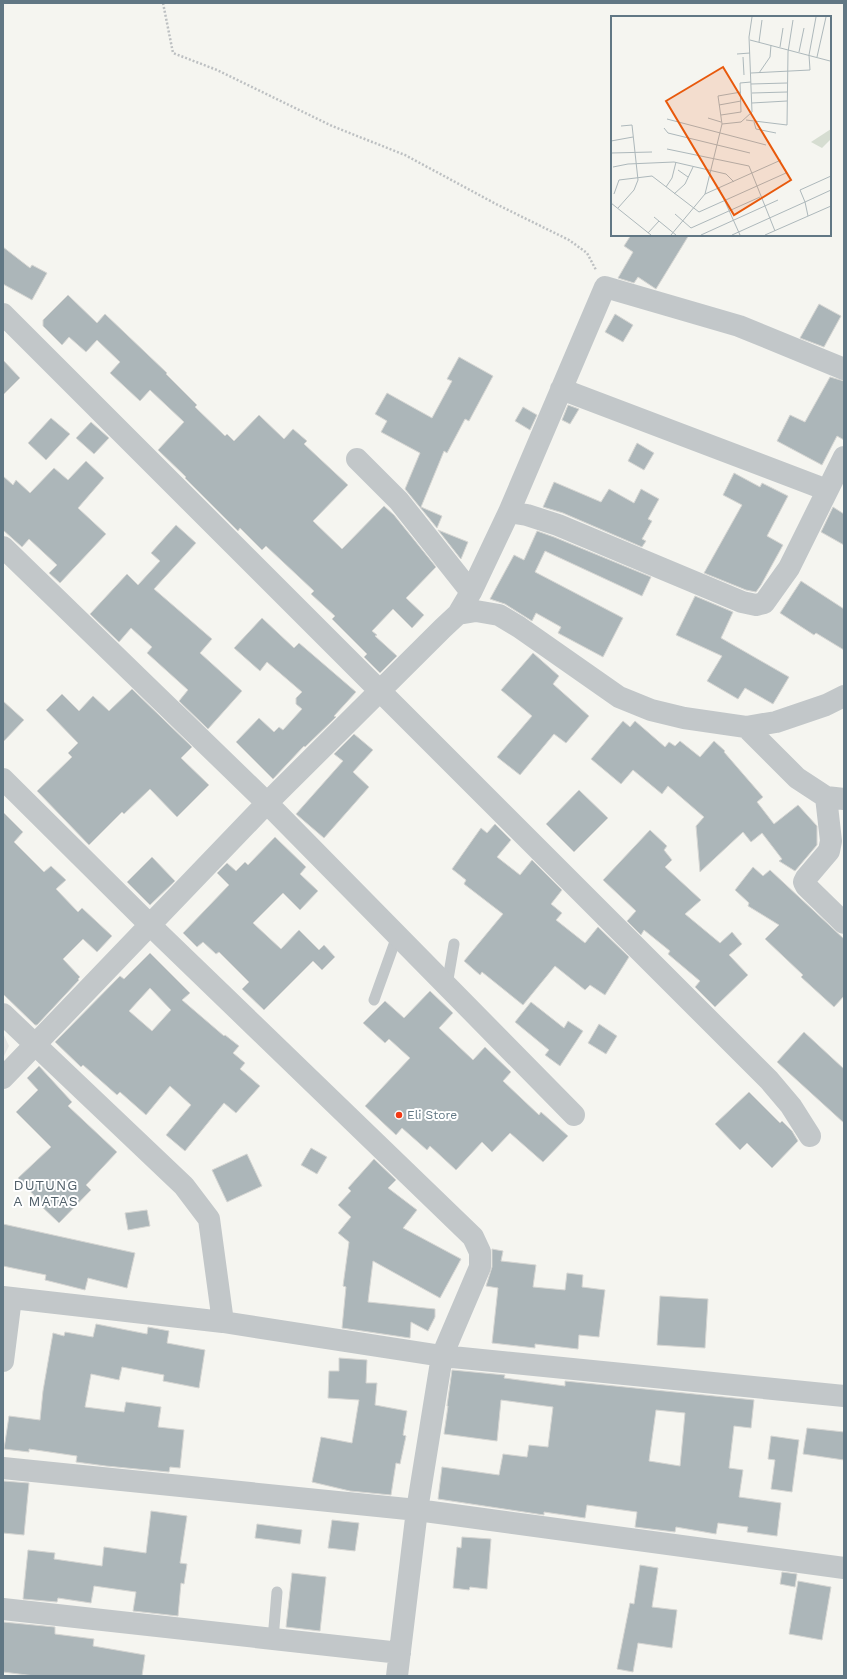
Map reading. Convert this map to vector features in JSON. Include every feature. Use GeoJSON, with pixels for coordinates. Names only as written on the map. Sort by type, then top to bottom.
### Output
{"type":"FeatureCollection","features":[{"type":"Feature","properties":{"kind":"street"},"geometry":{"type":"LineString","coordinates":[[3,1078],[267,803],[458,614],[471,592],[508,512],[605,287],[739,326],[844,369]]}},
{"type":"Feature","properties":{"kind":"street"},"geometry":{"type":"LineString","coordinates":[[3,314],[769,1080],[791,1106],[810,1136]]}},
{"type":"Feature","properties":{"kind":"street"},"geometry":{"type":"LineString","coordinates":[[561,389],[827,490]]}},
{"type":"Feature","properties":{"kind":"street"},"geometry":{"type":"LineString","coordinates":[[508,512],[527,514],[558,525],[742,602],[756,606],[764,603],[789,568],[844,457]]}},
{"type":"Feature","properties":{"kind":"street"},"geometry":{"type":"LineString","coordinates":[[357,459],[399,501],[471,592]]}},
{"type":"Feature","properties":{"kind":"street"},"geometry":{"type":"LineString","coordinates":[[3,547],[267,803],[574,1115]]}},
{"type":"Feature","properties":{"kind":"street"},"geometry":{"type":"LineString","coordinates":[[458,614],[476,611],[499,615],[525,631],[618,696],[651,710],[684,718],[746,727],[776,722],[826,705],[844,696]]}},
{"type":"Feature","properties":{"kind":"street"},"geometry":{"type":"LineString","coordinates":[[746,727],[797,778],[835,798],[829,852],[804,882],[806,886],[844,923]]}},
{"type":"Feature","properties":{"kind":"street"},"geometry":{"type":"LineString","coordinates":[[3,779],[150,925],[474,1237],[480,1252],[480,1267],[442,1356],[417,1510],[397,1676]]}},
{"type":"Feature","properties":{"kind":"street"},"geometry":{"type":"LineString","coordinates":[[3,1014],[184,1186],[209,1219],[223,1322]]}},
{"type":"Feature","properties":{"kind":"street"},"geometry":{"type":"LineString","coordinates":[[3,1361],[7,1298],[223,1322],[442,1356],[844,1396]]}},
{"type":"Feature","properties":{"kind":"street"},"geometry":{"type":"LineString","coordinates":[[3,1468],[417,1510],[844,1568]]}},
{"type":"Feature","properties":{"kind":"street"},"geometry":{"type":"LineString","coordinates":[[3,1609],[400,1653]]}},
{"type":"Feature","properties":{"kind":"lane"},"geometry":{"type":"LineString","coordinates":[[374,1000],[397,936]]}},
{"type":"Feature","properties":{"kind":"lane"},"geometry":{"type":"LineString","coordinates":[[446,986],[454,944]]}},
{"type":"Feature","properties":{"kind":"lane"},"geometry":{"type":"LineString","coordinates":[[273,1639],[277,1592]]}},
{"type":"Feature","properties":{"kind":"path"},"geometry":{"type":"LineString","coordinates":[[164,3],[173,53],[217,70],[332,126],[405,156],[496,204],[569,240],[587,253],[605,287]]}},
{"type":"Feature","properties":{"kind":"shaded area"},"geometry":{"type":"Polygon","coordinates":[[[3,1033],[9,1046],[3,1058],[3,1033]]]}},
{"type":"Feature","properties":{"kind":"building"},"geometry":{"type":"Polygon","coordinates":[[[630,236],[688,236],[656,289],[638,277],[634,283],[618,278],[633,252],[624,246],[630,236]]]}},
{"type":"Feature","properties":{"kind":"building"},"geometry":{"type":"Polygon","coordinates":[[[3,247],[30,268],[32,265],[47,273],[32,300],[3,284],[3,247]]]}},
{"type":"Feature","properties":{"kind":"building"},"geometry":{"type":"Polygon","coordinates":[[[68,295],[97,323],[105,314],[167,373],[166,374],[197,405],[195,407],[225,436],[227,434],[234,441],[259,415],[284,439],[293,429],[307,441],[304,444],[348,485],[313,521],[342,549],[384,506],[394,515],[436,567],[406,598],[424,615],[412,628],[393,609],[372,631],[377,635],[375,636],[397,656],[380,673],[364,657],[367,654],[332,619],[335,616],[311,594],[314,591],[266,546],[262,550],[240,528],[238,531],[158,450],[184,422],[150,390],[140,401],[110,373],[120,362],[97,340],[86,352],[69,337],[62,345],[43,326],[43,320],[68,295]]]}},
{"type":"Feature","properties":{"kind":"building"},"geometry":{"type":"Polygon","coordinates":[[[819,304],[841,316],[824,347],[800,338],[819,304]]]}},
{"type":"Feature","properties":{"kind":"building"},"geometry":{"type":"Polygon","coordinates":[[[615,314],[633,325],[623,342],[605,332],[615,314]]]}},
{"type":"Feature","properties":{"kind":"building"},"geometry":{"type":"Polygon","coordinates":[[[459,357],[493,376],[469,421],[465,419],[447,453],[444,451],[421,507],[442,516],[437,528],[405,489],[420,453],[381,432],[387,421],[375,414],[387,393],[432,418],[452,381],[447,379],[459,357]]]}},
{"type":"Feature","properties":{"kind":"building"},"geometry":{"type":"Polygon","coordinates":[[[3,360],[20,378],[3,395],[3,360]]]}},
{"type":"Feature","properties":{"kind":"building"},"geometry":{"type":"Polygon","coordinates":[[[830,377],[844,381],[844,440],[837,436],[822,465],[777,441],[790,415],[805,422],[830,377]]]}},
{"type":"Feature","properties":{"kind":"building"},"geometry":{"type":"Polygon","coordinates":[[[568,405],[579,409],[570,424],[562,420],[568,405]]]}},
{"type":"Feature","properties":{"kind":"building"},"geometry":{"type":"Polygon","coordinates":[[[523,407],[537,415],[530,430],[515,421],[523,407]]]}},
{"type":"Feature","properties":{"kind":"building"},"geometry":{"type":"Polygon","coordinates":[[[51,418],[70,434],[46,460],[28,443],[51,418]]]}},
{"type":"Feature","properties":{"kind":"building"},"geometry":{"type":"Polygon","coordinates":[[[91,422],[109,438],[94,454],[76,438],[91,422]]]}},
{"type":"Feature","properties":{"kind":"building"},"geometry":{"type":"Polygon","coordinates":[[[637,443],[654,453],[644,470],[628,461],[637,443]]]}},
{"type":"Feature","properties":{"kind":"building"},"geometry":{"type":"Polygon","coordinates":[[[86,461],[104,478],[78,508],[106,534],[60,583],[49,573],[57,565],[29,539],[22,547],[3,530],[3,476],[13,485],[16,480],[30,493],[54,468],[68,480],[86,461]]]}},
{"type":"Feature","properties":{"kind":"building"},"geometry":{"type":"Polygon","coordinates":[[[734,473],[760,487],[762,483],[788,496],[767,536],[783,545],[756,592],[746,590],[704,573],[742,505],[723,495],[734,473]]]}},
{"type":"Feature","properties":{"kind":"building"},"geometry":{"type":"Polygon","coordinates":[[[554,482],[601,502],[609,489],[634,503],[641,489],[659,499],[648,519],[652,521],[642,539],[646,541],[642,547],[563,513],[543,507],[554,482]]]}},
{"type":"Feature","properties":{"kind":"building"},"geometry":{"type":"Polygon","coordinates":[[[833,507],[844,514],[844,545],[821,532],[833,507]]]}},
{"type":"Feature","properties":{"kind":"building"},"geometry":{"type":"Polygon","coordinates":[[[176,525],[196,543],[154,589],[212,639],[200,653],[242,691],[208,729],[179,701],[188,690],[147,653],[152,647],[131,628],[119,642],[90,614],[127,574],[138,585],[160,561],[151,553],[176,525]]]}},
{"type":"Feature","properties":{"kind":"building"},"geometry":{"type":"Polygon","coordinates":[[[438,530],[468,542],[461,559],[460,558],[438,530]]]}},
{"type":"Feature","properties":{"kind":"building"},"geometry":{"type":"Polygon","coordinates":[[[537,531],[651,577],[642,596],[545,551],[535,572],[623,618],[603,657],[558,633],[561,627],[536,613],[532,621],[505,604],[490,599],[514,555],[524,560],[537,531]]]}},
{"type":"Feature","properties":{"kind":"building"},"geometry":{"type":"Polygon","coordinates":[[[801,581],[844,609],[844,650],[816,633],[814,635],[780,613],[801,581]]]}},
{"type":"Feature","properties":{"kind":"building"},"geometry":{"type":"Polygon","coordinates":[[[695,596],[733,612],[721,638],[789,677],[773,704],[745,688],[738,699],[707,681],[722,656],[676,635],[695,596]]]}},
{"type":"Feature","properties":{"kind":"building"},"geometry":{"type":"Polygon","coordinates":[[[262,618],[294,648],[299,643],[356,692],[334,716],[336,717],[305,747],[304,746],[273,779],[236,742],[259,718],[274,732],[279,727],[283,730],[302,709],[296,704],[296,698],[302,692],[267,662],[260,671],[234,648],[262,618]]]}},
{"type":"Feature","properties":{"kind":"building"},"geometry":{"type":"Polygon","coordinates":[[[533,653],[559,676],[553,684],[589,716],[566,743],[554,734],[520,775],[497,757],[532,716],[501,690],[533,653]]]}},
{"type":"Feature","properties":{"kind":"building"},"geometry":{"type":"Polygon","coordinates":[[[132,689],[192,747],[181,758],[209,785],[177,817],[150,789],[124,814],[122,812],[89,845],[37,791],[72,757],[68,753],[78,743],[46,710],[62,694],[79,711],[93,696],[109,711],[132,689]]]}},
{"type":"Feature","properties":{"kind":"building"},"geometry":{"type":"Polygon","coordinates":[[[3,701],[24,720],[3,742],[3,701]]]}},
{"type":"Feature","properties":{"kind":"building"},"geometry":{"type":"Polygon","coordinates":[[[623,721],[630,727],[635,721],[665,747],[669,742],[675,746],[680,741],[700,757],[714,741],[725,751],[724,752],[763,797],[757,802],[774,824],[798,805],[817,826],[817,845],[795,871],[779,861],[782,859],[762,833],[751,842],[743,832],[700,872],[696,826],[704,817],[668,786],[662,794],[633,770],[621,784],[591,759],[623,721]]]}},
{"type":"Feature","properties":{"kind":"building"},"geometry":{"type":"Polygon","coordinates":[[[354,734],[373,750],[353,772],[369,787],[324,838],[296,814],[343,761],[334,754],[354,734]]]}},
{"type":"Feature","properties":{"kind":"building"},"geometry":{"type":"Polygon","coordinates":[[[579,790],[608,818],[574,852],[546,824],[579,790]]]}},
{"type":"Feature","properties":{"kind":"building"},"geometry":{"type":"Polygon","coordinates":[[[3,812],[23,832],[14,842],[44,872],[51,866],[66,880],[56,889],[78,912],[82,908],[112,936],[97,952],[83,939],[63,959],[80,977],[78,979],[79,980],[37,1025],[35,1025],[3,994],[3,812]]]}},
{"type":"Feature","properties":{"kind":"building"},"geometry":{"type":"Polygon","coordinates":[[[495,824],[511,840],[497,857],[520,875],[532,860],[562,890],[551,904],[562,913],[556,920],[585,943],[598,927],[629,957],[605,995],[590,985],[585,990],[555,966],[523,1005],[482,972],[480,975],[464,961],[503,914],[464,884],[466,880],[452,869],[481,828],[487,833],[495,824]]]}},
{"type":"Feature","properties":{"kind":"building"},"geometry":{"type":"Polygon","coordinates":[[[650,830],[667,846],[664,850],[672,860],[665,867],[701,900],[685,914],[720,943],[732,932],[742,944],[729,955],[748,975],[715,1007],[695,987],[700,981],[668,954],[670,951],[644,930],[641,935],[627,921],[636,911],[603,880],[650,830]]]}},
{"type":"Feature","properties":{"kind":"building"},"geometry":{"type":"Polygon","coordinates":[[[275,837],[306,867],[300,874],[318,891],[300,910],[283,893],[253,923],[281,949],[299,930],[319,950],[324,945],[335,957],[322,970],[313,961],[264,1010],[242,989],[249,982],[219,952],[216,954],[203,942],[197,947],[183,933],[229,885],[217,873],[227,863],[236,871],[245,862],[248,865],[275,837]]]}},
{"type":"Feature","properties":{"kind":"building"},"geometry":{"type":"Polygon","coordinates":[[[152,857],[175,881],[150,905],[127,882],[152,857]]]}},
{"type":"Feature","properties":{"kind":"building"},"geometry":{"type":"Polygon","coordinates":[[[753,867],[763,876],[770,870],[844,939],[844,996],[834,1007],[801,977],[803,975],[765,939],[779,925],[748,906],[749,903],[735,890],[753,867]]]}},
{"type":"Feature","properties":{"kind":"building"},"geometry":{"type":"Polygon","coordinates":[[[150,953],[190,993],[182,1000],[224,1036],[225,1035],[239,1046],[233,1053],[245,1063],[240,1069],[260,1086],[236,1113],[224,1103],[185,1151],[166,1135],[191,1105],[170,1086],[146,1115],[120,1092],[117,1095],[83,1065],[81,1067],[55,1042],[120,976],[124,979],[150,953]],[[150,988],[129,1011],[152,1031],[171,1010],[150,988]]]}},
{"type":"Feature","properties":{"kind":"building"},"geometry":{"type":"Polygon","coordinates":[[[430,991],[453,1013],[439,1028],[473,1060],[485,1047],[511,1072],[503,1081],[539,1115],[541,1112],[568,1136],[543,1162],[510,1133],[492,1152],[482,1142],[456,1170],[430,1146],[427,1150],[402,1128],[396,1135],[365,1106],[410,1058],[389,1039],[385,1043],[363,1023],[385,1001],[404,1018],[430,991]]]}},
{"type":"Feature","properties":{"kind":"building"},"geometry":{"type":"Polygon","coordinates":[[[531,1002],[564,1028],[568,1021],[583,1031],[560,1066],[545,1055],[549,1050],[515,1022],[531,1002]]]}},
{"type":"Feature","properties":{"kind":"building"},"geometry":{"type":"Polygon","coordinates":[[[599,1024],[617,1036],[606,1054],[588,1043],[599,1024]]]}},
{"type":"Feature","properties":{"kind":"building"},"geometry":{"type":"Polygon","coordinates":[[[804,1032],[844,1069],[844,1123],[777,1062],[804,1032]]]}},
{"type":"Feature","properties":{"kind":"building"},"geometry":{"type":"Polygon","coordinates":[[[39,1066],[72,1102],[68,1106],[117,1152],[86,1185],[91,1190],[59,1223],[38,1203],[40,1202],[18,1178],[51,1147],[16,1112],[38,1090],[27,1078],[39,1066]]]}},
{"type":"Feature","properties":{"kind":"building"},"geometry":{"type":"Polygon","coordinates":[[[749,1092],[780,1123],[782,1121],[792,1131],[798,1141],[772,1168],[747,1143],[740,1150],[715,1124],[749,1092]]]}},
{"type":"Feature","properties":{"kind":"building"},"geometry":{"type":"Polygon","coordinates":[[[311,1148],[327,1157],[317,1174],[301,1165],[311,1148]]]}},
{"type":"Feature","properties":{"kind":"building"},"geometry":{"type":"Polygon","coordinates":[[[247,1154],[262,1186],[227,1202],[212,1170],[247,1154]]]}},
{"type":"Feature","properties":{"kind":"building"},"geometry":{"type":"Polygon","coordinates":[[[374,1159],[396,1180],[388,1188],[417,1210],[403,1228],[461,1259],[440,1298],[373,1261],[368,1302],[435,1309],[435,1317],[428,1331],[411,1322],[410,1338],[342,1328],[346,1287],[343,1286],[349,1242],[338,1233],[351,1217],[338,1205],[351,1191],[348,1188],[374,1159]]]}},
{"type":"Feature","properties":{"kind":"building"},"geometry":{"type":"Polygon","coordinates":[[[147,1210],[150,1226],[128,1230],[125,1213],[147,1210]]]}},
{"type":"Feature","properties":{"kind":"building"},"geometry":{"type":"Polygon","coordinates":[[[3,1224],[135,1253],[127,1288],[88,1278],[85,1290],[45,1280],[46,1275],[3,1266],[3,1224]]]}},
{"type":"Feature","properties":{"kind":"building"},"geometry":{"type":"Polygon","coordinates":[[[492,1249],[503,1251],[501,1261],[536,1265],[533,1287],[565,1290],[567,1273],[583,1275],[582,1287],[605,1290],[599,1337],[579,1335],[578,1349],[535,1344],[535,1348],[492,1343],[498,1288],[486,1286],[492,1267],[492,1249]]]}},
{"type":"Feature","properties":{"kind":"building"},"geometry":{"type":"Polygon","coordinates":[[[660,1296],[708,1299],[705,1348],[657,1345],[660,1296]]]}},
{"type":"Feature","properties":{"kind":"building"},"geometry":{"type":"Polygon","coordinates":[[[96,1324],[147,1334],[148,1327],[169,1331],[167,1343],[205,1350],[199,1388],[163,1381],[164,1375],[122,1367],[119,1380],[91,1374],[85,1407],[124,1412],[126,1402],[161,1407],[158,1427],[184,1430],[180,1468],[170,1467],[169,1472],[106,1466],[76,1462],[77,1456],[29,1449],[29,1452],[4,1449],[9,1416],[40,1420],[43,1391],[53,1333],[64,1336],[65,1332],[93,1337],[96,1324]]]}},
{"type":"Feature","properties":{"kind":"building"},"geometry":{"type":"Polygon","coordinates":[[[339,1358],[367,1360],[366,1383],[377,1383],[375,1405],[407,1411],[403,1435],[406,1436],[400,1464],[396,1463],[391,1495],[350,1491],[312,1482],[321,1437],[352,1443],[359,1400],[328,1398],[329,1371],[339,1371],[339,1358]]]}},
{"type":"Feature","properties":{"kind":"building"},"geometry":{"type":"Polygon","coordinates":[[[452,1370],[505,1375],[504,1378],[565,1386],[565,1381],[754,1400],[751,1428],[734,1426],[729,1468],[743,1470],[739,1497],[781,1503],[777,1536],[747,1532],[748,1527],[718,1523],[716,1534],[676,1527],[675,1532],[635,1527],[637,1512],[587,1505],[585,1518],[544,1512],[544,1515],[438,1499],[442,1467],[499,1475],[503,1454],[527,1457],[529,1445],[548,1447],[553,1407],[501,1400],[497,1441],[444,1434],[452,1370]],[[656,1410],[649,1461],[680,1466],[685,1413],[656,1410]]]}},
{"type":"Feature","properties":{"kind":"building"},"geometry":{"type":"Polygon","coordinates":[[[807,1428],[844,1432],[844,1460],[803,1454],[807,1428]]]}},
{"type":"Feature","properties":{"kind":"building"},"geometry":{"type":"Polygon","coordinates":[[[771,1436],[799,1440],[792,1492],[771,1489],[775,1460],[768,1459],[771,1436]]]}},
{"type":"Feature","properties":{"kind":"building"},"geometry":{"type":"Polygon","coordinates":[[[3,1481],[29,1483],[24,1535],[3,1533],[3,1481]]]}},
{"type":"Feature","properties":{"kind":"building"},"geometry":{"type":"Polygon","coordinates":[[[151,1511],[187,1516],[180,1563],[187,1564],[184,1584],[181,1583],[178,1616],[133,1611],[136,1592],[94,1586],[91,1603],[58,1598],[57,1602],[23,1599],[28,1550],[55,1553],[54,1559],[102,1566],[104,1547],[146,1553],[151,1511]]]}},
{"type":"Feature","properties":{"kind":"building"},"geometry":{"type":"Polygon","coordinates":[[[332,1520],[359,1523],[355,1551],[328,1548],[332,1520]]]}},
{"type":"Feature","properties":{"kind":"building"},"geometry":{"type":"Polygon","coordinates":[[[257,1524],[302,1530],[300,1544],[255,1538],[257,1524]]]}},
{"type":"Feature","properties":{"kind":"building"},"geometry":{"type":"Polygon","coordinates":[[[462,1537],[491,1539],[487,1589],[470,1587],[469,1590],[453,1588],[457,1547],[461,1548],[462,1537]]]}},
{"type":"Feature","properties":{"kind":"building"},"geometry":{"type":"Polygon","coordinates":[[[640,1565],[658,1568],[652,1607],[677,1610],[672,1648],[638,1643],[633,1672],[617,1669],[630,1603],[634,1604],[640,1565]]]}},
{"type":"Feature","properties":{"kind":"building"},"geometry":{"type":"Polygon","coordinates":[[[782,1572],[797,1574],[795,1587],[780,1584],[782,1572]]]}},
{"type":"Feature","properties":{"kind":"building"},"geometry":{"type":"Polygon","coordinates":[[[292,1573],[326,1577],[320,1631],[286,1627],[292,1573]]]}},
{"type":"Feature","properties":{"kind":"building"},"geometry":{"type":"Polygon","coordinates":[[[798,1581],[831,1587],[822,1640],[789,1634],[798,1581]]]}},
{"type":"Feature","properties":{"kind":"building"},"geometry":{"type":"Polygon","coordinates":[[[3,1622],[55,1627],[55,1634],[94,1639],[93,1646],[145,1655],[142,1676],[35,1676],[3,1672],[3,1622]]]}},
{"type":"Feature","properties":{"kind":"place","name":"Eli Store"},"geometry":{"type":"Point","coordinates":[399,1115]}},
{"type":"Feature","properties":{"kind":"district","name":"DUTUNG A MATAS"},"geometry":{"type":"Point","coordinates":[46,1194]}}]}
